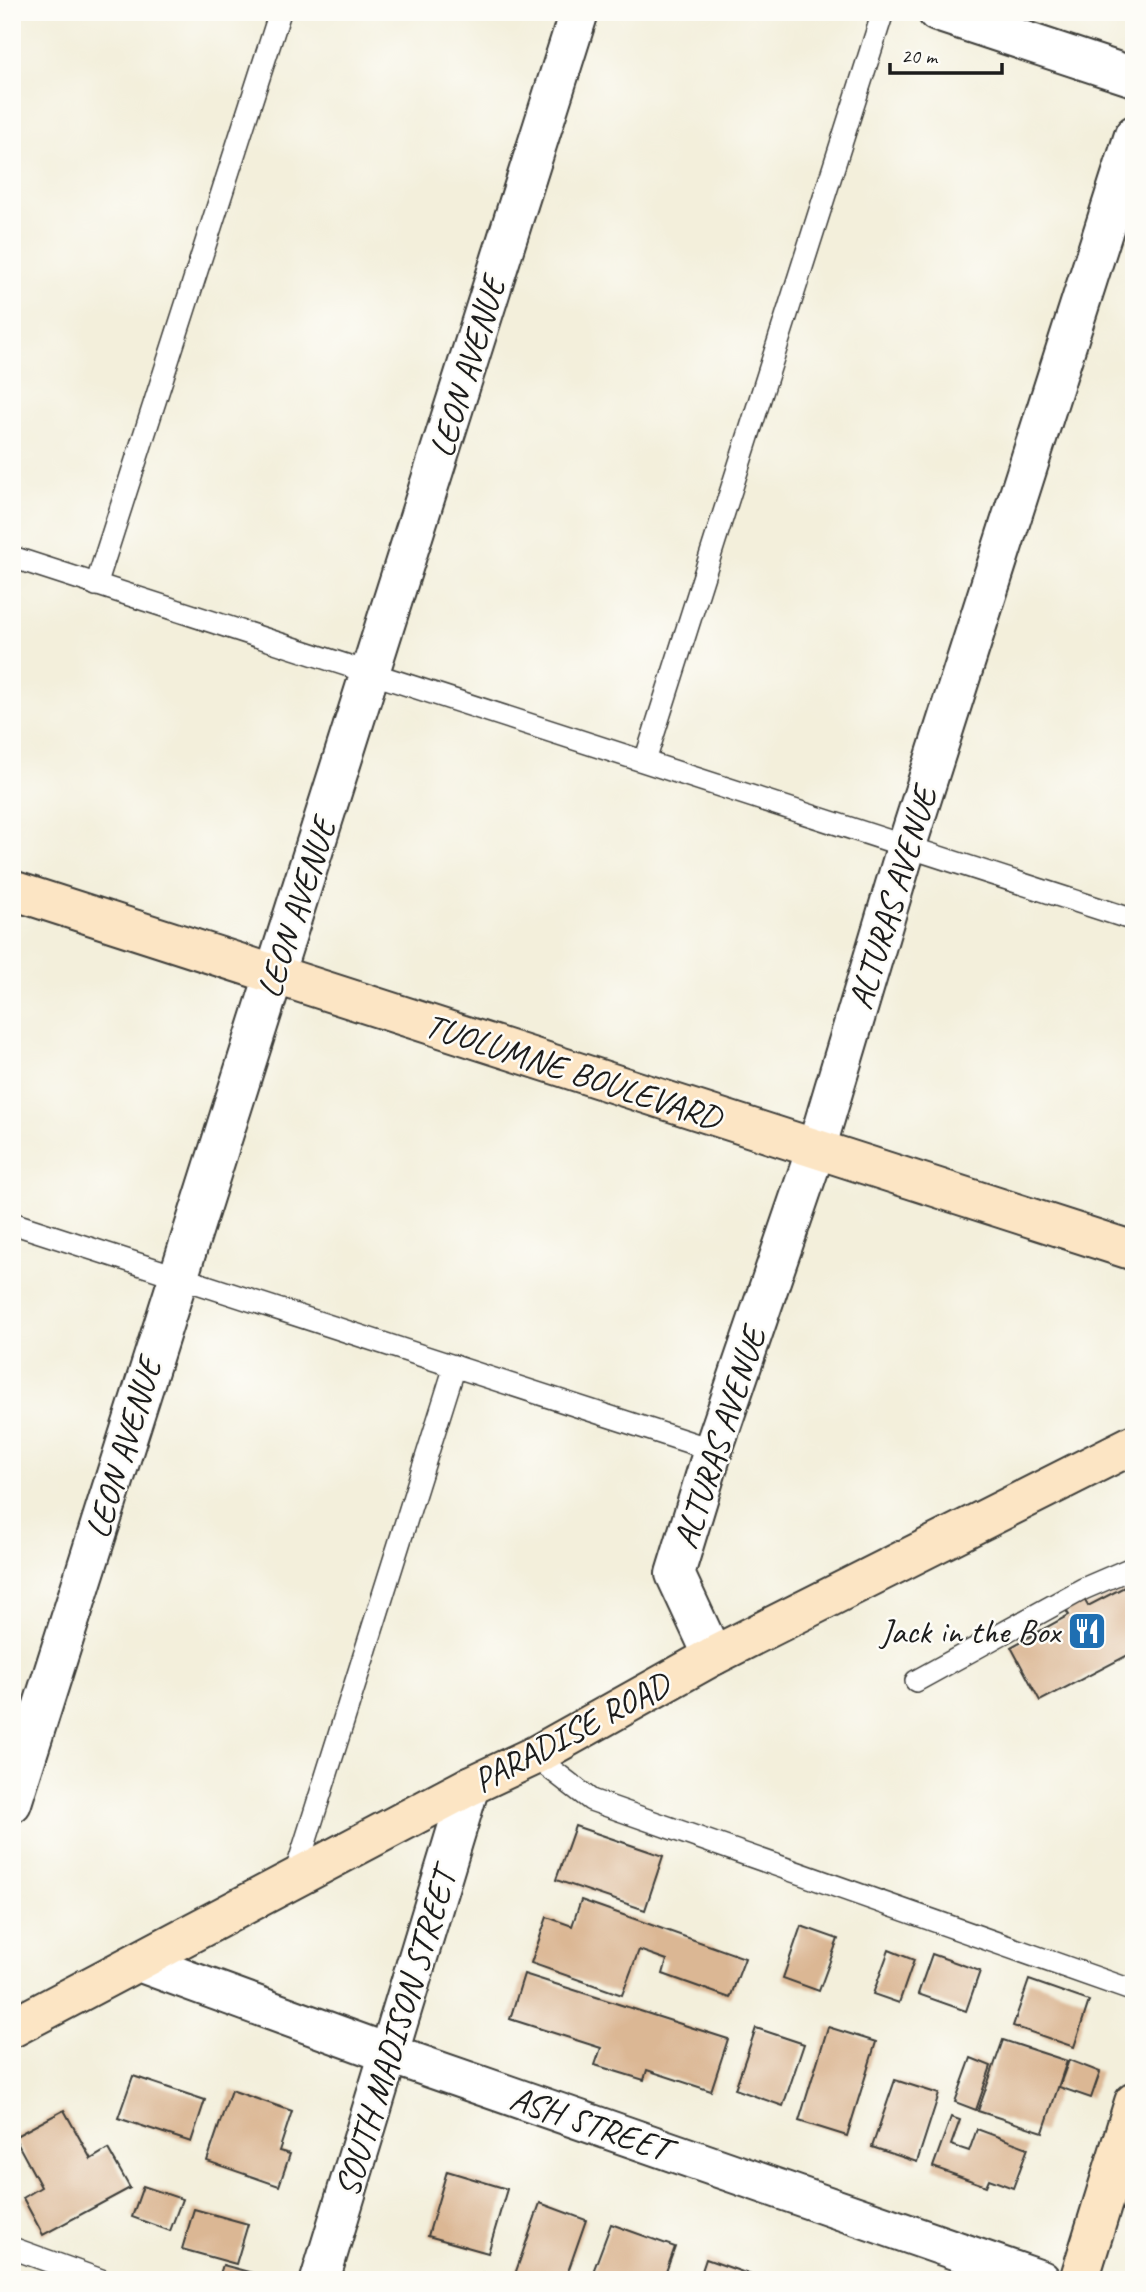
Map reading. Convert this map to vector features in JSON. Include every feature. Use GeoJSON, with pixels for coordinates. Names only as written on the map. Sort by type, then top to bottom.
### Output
{"type":"FeatureCollection","features":[{"type":"Feature","properties":{"kind":"main road","name":"TUOLUMNE BOULEVARD"},"geometry":{"type":"LineString","coordinates":[[12,890],[1134,1251]]}},
{"type":"Feature","properties":{"kind":"main road","name":"PARADISE ROAD"},"geometry":{"type":"LineString","coordinates":[[12,2028],[141,1963],[470,1786],[534,1756],[713,1656],[1134,1444]]}},
{"type":"Feature","properties":{"kind":"main road"},"geometry":{"type":"LineString","coordinates":[[1079,2280],[1134,2102]]}},
{"type":"Feature","properties":{"kind":"street","name":"LEON AVENUE"},"geometry":{"type":"LineString","coordinates":[[12,1803],[177,1275],[371,676],[579,12]]}},
{"type":"Feature","properties":{"kind":"street"},"geometry":{"type":"LineString","coordinates":[[937,12],[1134,77]]}},
{"type":"Feature","properties":{"kind":"street","name":"ALTURAS AVENUE"},"geometry":{"type":"LineString","coordinates":[[713,1656],[675,1574],[713,1450],[816,1149],[906,848],[1134,135]]}},
{"type":"Feature","properties":{"kind":"street","name":"SOUTH MADISON STREET"},"geometry":{"type":"LineString","coordinates":[[320,2280],[470,1786]]}},
{"type":"Feature","properties":{"kind":"street","name":"ASH STREET"},"geometry":{"type":"LineString","coordinates":[[141,1963],[390,2054],[1041,2280]]}},
{"type":"Feature","properties":{"kind":"lane"},"geometry":{"type":"LineString","coordinates":[[96,586],[280,12]]}},
{"type":"Feature","properties":{"kind":"lane"},"geometry":{"type":"LineString","coordinates":[[645,761],[883,12]]}},
{"type":"Feature","properties":{"kind":"lane"},"geometry":{"type":"LineString","coordinates":[[12,557],[371,676],[645,761],[1134,920]]}},
{"type":"Feature","properties":{"kind":"lane"},"geometry":{"type":"LineString","coordinates":[[12,1223],[713,1450]]}},
{"type":"Feature","properties":{"kind":"lane"},"geometry":{"type":"LineString","coordinates":[[294,1880],[456,1366]]}},
{"type":"Feature","properties":{"kind":"lane"},"geometry":{"type":"LineString","coordinates":[[916,1681],[1083,1589],[1134,1567]]}},
{"type":"Feature","properties":{"kind":"lane"},"geometry":{"type":"LineString","coordinates":[[534,1756],[591,1800],[1134,1991]]}},
{"type":"Feature","properties":{"kind":"lane"},"geometry":{"type":"LineString","coordinates":[[12,2248],[102,2280]]}},
{"type":"Feature","properties":{"kind":"building","name":"Jack in the Box"},"geometry":{"type":"Polygon","coordinates":[[[1134,1582],[1134,1652],[1040,1701],[1011,1647],[1069,1615],[1065,1609],[1084,1599],[1088,1606],[1134,1582]]]}},
{"type":"Feature","properties":{"kind":"building"},"geometry":{"type":"Polygon","coordinates":[[[575,1826],[663,1856],[645,1910],[556,1880],[575,1826]]]}},
{"type":"Feature","properties":{"kind":"building"},"geometry":{"type":"Polygon","coordinates":[[[581,1900],[745,1958],[730,1998],[663,1974],[667,1960],[639,1950],[622,1995],[531,1963],[547,1917],[572,1926],[581,1900]]]}},
{"type":"Feature","properties":{"kind":"building"},"geometry":{"type":"Polygon","coordinates":[[[801,1926],[838,1939],[819,1991],[783,1978],[801,1926]]]}},
{"type":"Feature","properties":{"kind":"building"},"geometry":{"type":"Polygon","coordinates":[[[889,1950],[914,1960],[899,2003],[873,1994],[889,1950]]]}},
{"type":"Feature","properties":{"kind":"building"},"geometry":{"type":"Polygon","coordinates":[[[932,1954],[980,1971],[966,2011],[918,1994],[932,1954]]]}},
{"type":"Feature","properties":{"kind":"building"},"geometry":{"type":"Polygon","coordinates":[[[524,1974],[728,2039],[711,2091],[647,2070],[644,2080],[595,2065],[601,2048],[510,2019],[524,1974]]]}},
{"type":"Feature","properties":{"kind":"building"},"geometry":{"type":"Polygon","coordinates":[[[1029,1980],[1089,2001],[1074,2047],[1013,2026],[1029,1980]]]}},
{"type":"Feature","properties":{"kind":"building"},"geometry":{"type":"Polygon","coordinates":[[[828,2027],[876,2042],[847,2136],[799,2121],[828,2027]]]}},
{"type":"Feature","properties":{"kind":"building"},"geometry":{"type":"Polygon","coordinates":[[[756,2028],[804,2044],[783,2106],[735,2089],[756,2028]]]}},
{"type":"Feature","properties":{"kind":"building"},"geometry":{"type":"Polygon","coordinates":[[[1003,2040],[1067,2061],[1043,2132],[978,2111],[1003,2040]]]}},
{"type":"Feature","properties":{"kind":"building"},"geometry":{"type":"Polygon","coordinates":[[[971,2058],[991,2066],[976,2110],[955,2102],[971,2058]]]}},
{"type":"Feature","properties":{"kind":"building"},"geometry":{"type":"Polygon","coordinates":[[[1069,2060],[1100,2072],[1091,2098],[1059,2087],[1069,2060]]]}},
{"type":"Feature","properties":{"kind":"building"},"geometry":{"type":"Polygon","coordinates":[[[133,2076],[205,2100],[191,2142],[118,2118],[133,2076]]]}},
{"type":"Feature","properties":{"kind":"building"},"geometry":{"type":"Polygon","coordinates":[[[895,2080],[939,2094],[917,2162],[872,2147],[895,2080]]]}},
{"type":"Feature","properties":{"kind":"building"},"geometry":{"type":"Polygon","coordinates":[[[231,2090],[292,2111],[279,2151],[290,2154],[279,2186],[207,2161],[231,2090]]]}},
{"type":"Feature","properties":{"kind":"building"},"geometry":{"type":"Polygon","coordinates":[[[64,2110],[91,2159],[108,2149],[130,2188],[43,2235],[23,2198],[41,2187],[14,2137],[64,2110]]]}},
{"type":"Feature","properties":{"kind":"building"},"geometry":{"type":"Polygon","coordinates":[[[951,2117],[960,2120],[951,2145],[969,2151],[977,2129],[1028,2148],[1013,2188],[989,2179],[986,2186],[933,2167],[951,2117]]]}},
{"type":"Feature","properties":{"kind":"building"},"geometry":{"type":"Polygon","coordinates":[[[447,2171],[507,2189],[488,2253],[428,2236],[447,2171]]]}},
{"type":"Feature","properties":{"kind":"building"},"geometry":{"type":"Polygon","coordinates":[[[143,2186],[182,2199],[170,2231],[132,2217],[143,2186]]]}},
{"type":"Feature","properties":{"kind":"building"},"geometry":{"type":"Polygon","coordinates":[[[540,2203],[586,2220],[565,2280],[513,2280],[540,2203]]]}},
{"type":"Feature","properties":{"kind":"building"},"geometry":{"type":"Polygon","coordinates":[[[194,2209],[248,2224],[236,2264],[182,2249],[194,2209]]]}},
{"type":"Feature","properties":{"kind":"building"},"geometry":{"type":"Polygon","coordinates":[[[611,2224],[675,2247],[663,2280],[590,2280],[611,2224]]]}},
{"type":"Feature","properties":{"kind":"building"},"geometry":{"type":"Polygon","coordinates":[[[706,2259],[751,2275],[750,2280],[699,2280],[706,2259]]]}},
{"type":"Feature","properties":{"kind":"building"},"geometry":{"type":"Polygon","coordinates":[[[223,2265],[256,2274],[254,2280],[218,2280],[223,2265]]]}},
{"type":"Feature","properties":{"kind":"building"},"geometry":{"type":"Polygon","coordinates":[[[484,2273],[503,2279],[503,2280],[482,2280],[484,2273]]]}},
{"type":"Feature","properties":{"kind":"place","name":"Jack in the Box"},"geometry":{"type":"Point","coordinates":[1087,1631]}}]}
